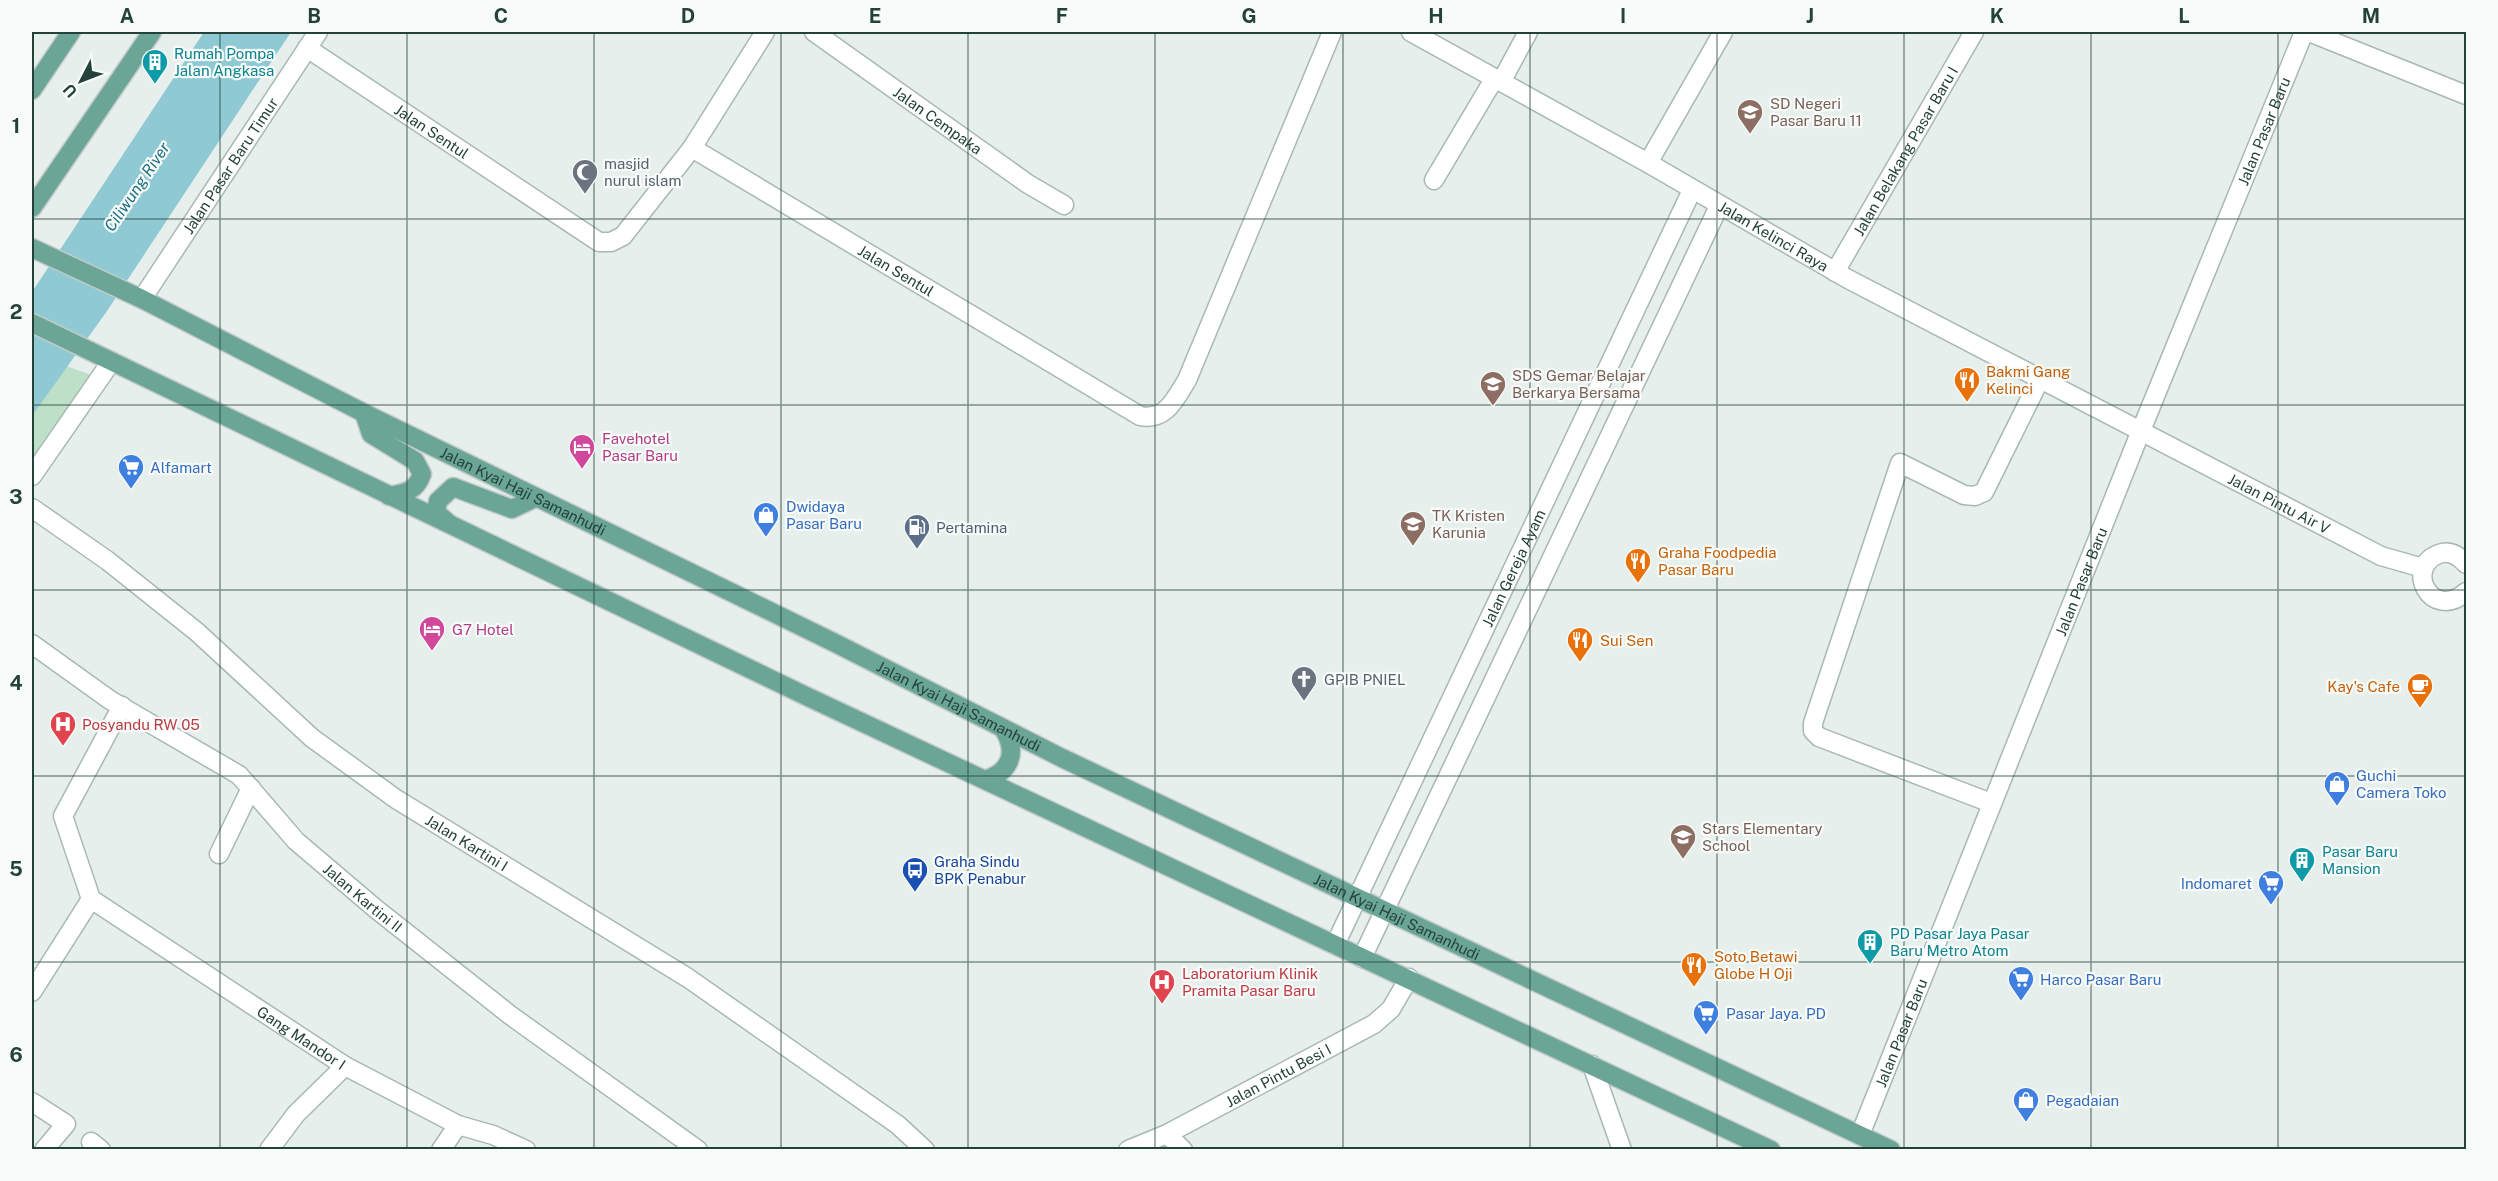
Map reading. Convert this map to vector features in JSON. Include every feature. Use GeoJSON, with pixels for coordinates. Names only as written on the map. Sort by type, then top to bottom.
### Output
{"type":"FeatureCollection","features":[{"type":"Feature","properties":{"kind":"main road"},"geometry":{"type":"LineString","coordinates":[[32,90],[71,32]]}},
{"type":"Feature","properties":{"kind":"main road"},"geometry":{"type":"LineString","coordinates":[[32,208],[152,32]]}},
{"type":"Feature","properties":{"kind":"main road","name":"Jalan Kyai Haji Samanhudi"},"geometry":{"type":"LineString","coordinates":[[32,248],[54,256],[134,295],[364,413],[835,644],[1004,730],[1891,1149]]}},
{"type":"Feature","properties":{"kind":"main road"},"geometry":{"type":"LineString","coordinates":[[32,323],[984,780],[1771,1149]]}},
{"type":"Feature","properties":{"kind":"main road"},"geometry":{"type":"LineString","coordinates":[[364,413],[371,434],[415,461],[422,474],[418,484],[408,493],[389,496]]}},
{"type":"Feature","properties":{"kind":"main road"},"geometry":{"type":"LineString","coordinates":[[449,525],[436,512],[438,501],[453,487],[513,509],[535,498]]}},
{"type":"Feature","properties":{"kind":"main road"},"geometry":{"type":"LineString","coordinates":[[984,780],[997,776],[1007,767],[1012,755],[1011,741],[1004,730]]}},
{"type":"Feature","properties":{"kind":"street","name":"Jalan Pasar Baru Timur"},"geometry":{"type":"LineString","coordinates":[[134,295],[318,32]]}},
{"type":"Feature","properties":{"kind":"street"},"geometry":{"type":"LineString","coordinates":[[692,148],[765,32]]}},
{"type":"Feature","properties":{"kind":"street","name":"Jalan Cempaka"},"geometry":{"type":"LineString","coordinates":[[814,32],[1028,184],[1064,205]]}},
{"type":"Feature","properties":{"kind":"street","name":"Jalan Sentul"},"geometry":{"type":"LineString","coordinates":[[307,48],[599,242],[611,242],[623,236],[692,148],[1130,410],[1151,418],[1161,415],[1170,406],[1187,380],[1332,32]]}},
{"type":"Feature","properties":{"kind":"street","name":"Jalan Kelinci Raya"},"geometry":{"type":"LineString","coordinates":[[1411,32],[1648,163],[1835,272],[2140,433]]}},
{"type":"Feature","properties":{"kind":"street"},"geometry":{"type":"LineString","coordinates":[[1434,180],[1528,32]]}},
{"type":"Feature","properties":{"kind":"street"},"geometry":{"type":"LineString","coordinates":[[1648,163],[1723,32]]}},
{"type":"Feature","properties":{"kind":"street","name":"Jalan Belakang Pasar Baru I"},"geometry":{"type":"LineString","coordinates":[[1835,272],[1974,32]]}},
{"type":"Feature","properties":{"kind":"street","name":"Jalan Pasar Baru"},"geometry":{"type":"LineString","coordinates":[[1860,1135],[1991,803],[2304,32]]}},
{"type":"Feature","properties":{"kind":"street"},"geometry":{"type":"LineString","coordinates":[[2309,32],[2466,95]]}},
{"type":"Feature","properties":{"kind":"street","name":"Jalan Gereja Ayam"},"geometry":{"type":"LineString","coordinates":[[1335,945],[1692,190]]}},
{"type":"Feature","properties":{"kind":"street","name":"Jalan Gereja Ayam"},"geometry":{"type":"LineString","coordinates":[[1362,958],[1719,206]]}},
{"type":"Feature","properties":{"kind":"street"},"geometry":{"type":"LineString","coordinates":[[1619,345],[1647,358]]}},
{"type":"Feature","properties":{"kind":"street"},"geometry":{"type":"LineString","coordinates":[[32,476],[111,362]]}},
{"type":"Feature","properties":{"kind":"street"},"geometry":{"type":"LineString","coordinates":[[1991,803],[1819,737],[1813,731],[1813,723],[1900,463],[1964,495],[1975,496],[1984,492],[2040,379]]}},
{"type":"Feature","properties":{"kind":"street","name":"Jalan Pintu Air V"},"geometry":{"type":"LineString","coordinates":[[2140,433],[2381,556],[2423,568]]}},
{"type":"Feature","properties":{"kind":"street","name":"Jalan Kartini I"},"geometry":{"type":"LineString","coordinates":[[32,508],[108,561],[197,632],[312,738],[396,799],[688,978],[898,1125],[925,1149]]}},
{"type":"Feature","properties":{"kind":"street"},"geometry":{"type":"LineString","coordinates":[[2464,602],[2443,602],[2429,596],[2422,583],[2423,568],[2432,556],[2446,552],[2460,556],[2466,564]]}},
{"type":"Feature","properties":{"kind":"street","name":"Jalan Kartini II"},"geometry":{"type":"LineString","coordinates":[[32,644],[82,682],[239,775],[297,841],[375,909],[510,1015],[698,1149]]}},
{"type":"Feature","properties":{"kind":"street"},"geometry":{"type":"LineString","coordinates":[[32,992],[91,899],[63,816],[122,706]]}},
{"type":"Feature","properties":{"kind":"street"},"geometry":{"type":"LineString","coordinates":[[219,854],[251,788]]}},
{"type":"Feature","properties":{"kind":"street","name":"Gang Mandor I"},"geometry":{"type":"LineString","coordinates":[[91,899],[345,1066],[459,1125],[493,1135],[526,1149]]}},
{"type":"Feature","properties":{"kind":"street","name":"Jalan Pintu Besi I"},"geometry":{"type":"LineString","coordinates":[[1128,1149],[1167,1134],[1374,1024],[1391,1009],[1409,978]]}},
{"type":"Feature","properties":{"kind":"street"},"geometry":{"type":"LineString","coordinates":[[1592,1065],[1622,1149]]}},
{"type":"Feature","properties":{"kind":"street"},"geometry":{"type":"LineString","coordinates":[[268,1149],[296,1114],[345,1066]]}},
{"type":"Feature","properties":{"kind":"street"},"geometry":{"type":"LineString","coordinates":[[32,1102],[66,1124],[44,1149]]}},
{"type":"Feature","properties":{"kind":"street"},"geometry":{"type":"LineString","coordinates":[[441,1149],[459,1125]]}},
{"type":"Feature","properties":{"kind":"street"},"geometry":{"type":"LineString","coordinates":[[1167,1134],[1183,1149]]}},
{"type":"Feature","properties":{"kind":"green space"},"geometry":{"type":"Polygon","coordinates":[[[66,366],[100,378],[32,476],[32,416],[66,366]]]}},
{"type":"Feature","properties":{"kind":"water","name":"Ciliwung River"},"geometry":{"type":"Polygon","coordinates":[[[204,32],[291,32],[107,311],[32,416],[32,292],[204,32]]]}},
{"type":"Feature","properties":{"kind":"place","name":"Rumah Pompa Jalan Angkasa"},"geometry":{"type":"Point","coordinates":[155,85]}},
{"type":"Feature","properties":{"kind":"place","name":"SD Negeri Pasar Baru 11"},"geometry":{"type":"Point","coordinates":[1750,135]}},
{"type":"Feature","properties":{"kind":"place","name":"masjid nurul islam"},"geometry":{"type":"Point","coordinates":[585,195]}},
{"type":"Feature","properties":{"kind":"place","name":"Bakmi Gang Kelinci"},"geometry":{"type":"Point","coordinates":[1967,403]}},
{"type":"Feature","properties":{"kind":"place","name":"SDS Gemar Belajar Berkarya Bersama"},"geometry":{"type":"Point","coordinates":[1493,407]}},
{"type":"Feature","properties":{"kind":"place","name":"Favehotel Pasar Baru"},"geometry":{"type":"Point","coordinates":[582,470]}},
{"type":"Feature","properties":{"kind":"place","name":"Alfamart"},"geometry":{"type":"Point","coordinates":[131,490]}},
{"type":"Feature","properties":{"kind":"place","name":"Dwidaya Pasar Baru"},"geometry":{"type":"Point","coordinates":[766,538]}},
{"type":"Feature","properties":{"kind":"place","name":"TK Kristen Karunia"},"geometry":{"type":"Point","coordinates":[1413,547]}},
{"type":"Feature","properties":{"kind":"place","name":"Pertamina"},"geometry":{"type":"Point","coordinates":[917,550]}},
{"type":"Feature","properties":{"kind":"place","name":"Graha Foodpedia Pasar Baru"},"geometry":{"type":"Point","coordinates":[1638,584]}},
{"type":"Feature","properties":{"kind":"place","name":"G7 Hotel"},"geometry":{"type":"Point","coordinates":[432,652]}},
{"type":"Feature","properties":{"kind":"place","name":"Sui Sen"},"geometry":{"type":"Point","coordinates":[1580,663]}},
{"type":"Feature","properties":{"kind":"place","name":"GPIB PNIEL"},"geometry":{"type":"Point","coordinates":[1304,702]}},
{"type":"Feature","properties":{"kind":"place","name":"Kay's Cafe"},"geometry":{"type":"Point","coordinates":[2420,709]}},
{"type":"Feature","properties":{"kind":"place","name":"Posyandu RW 05"},"geometry":{"type":"Point","coordinates":[63,747]}},
{"type":"Feature","properties":{"kind":"place","name":"Guchi Camera Toko"},"geometry":{"type":"Point","coordinates":[2337,807]}},
{"type":"Feature","properties":{"kind":"place","name":"Stars Elementary School"},"geometry":{"type":"Point","coordinates":[1683,860]}},
{"type":"Feature","properties":{"kind":"place","name":"Pasar Baru Mansion"},"geometry":{"type":"Point","coordinates":[2302,883]}},
{"type":"Feature","properties":{"kind":"place","name":"Graha Sindu BPK Penabur"},"geometry":{"type":"Point","coordinates":[915,893]}},
{"type":"Feature","properties":{"kind":"place","name":"Indomaret"},"geometry":{"type":"Point","coordinates":[2271,906]}},
{"type":"Feature","properties":{"kind":"place","name":"PD Pasar Jaya Pasar Baru Metro Atom"},"geometry":{"type":"Point","coordinates":[1870,965]}},
{"type":"Feature","properties":{"kind":"place","name":"Soto Betawi Globe H Oji"},"geometry":{"type":"Point","coordinates":[1694,988]}},
{"type":"Feature","properties":{"kind":"place","name":"Harco Pasar Baru"},"geometry":{"type":"Point","coordinates":[2021,1002]}},
{"type":"Feature","properties":{"kind":"place","name":"Laboratorium Klinik Pramita Pasar Baru"},"geometry":{"type":"Point","coordinates":[1162,1005]}},
{"type":"Feature","properties":{"kind":"place","name":"Pasar Jaya. PD"},"geometry":{"type":"Point","coordinates":[1706,1036]}},
{"type":"Feature","properties":{"kind":"place","name":"Pegadaian"},"geometry":{"type":"Point","coordinates":[2026,1123]}}]}
